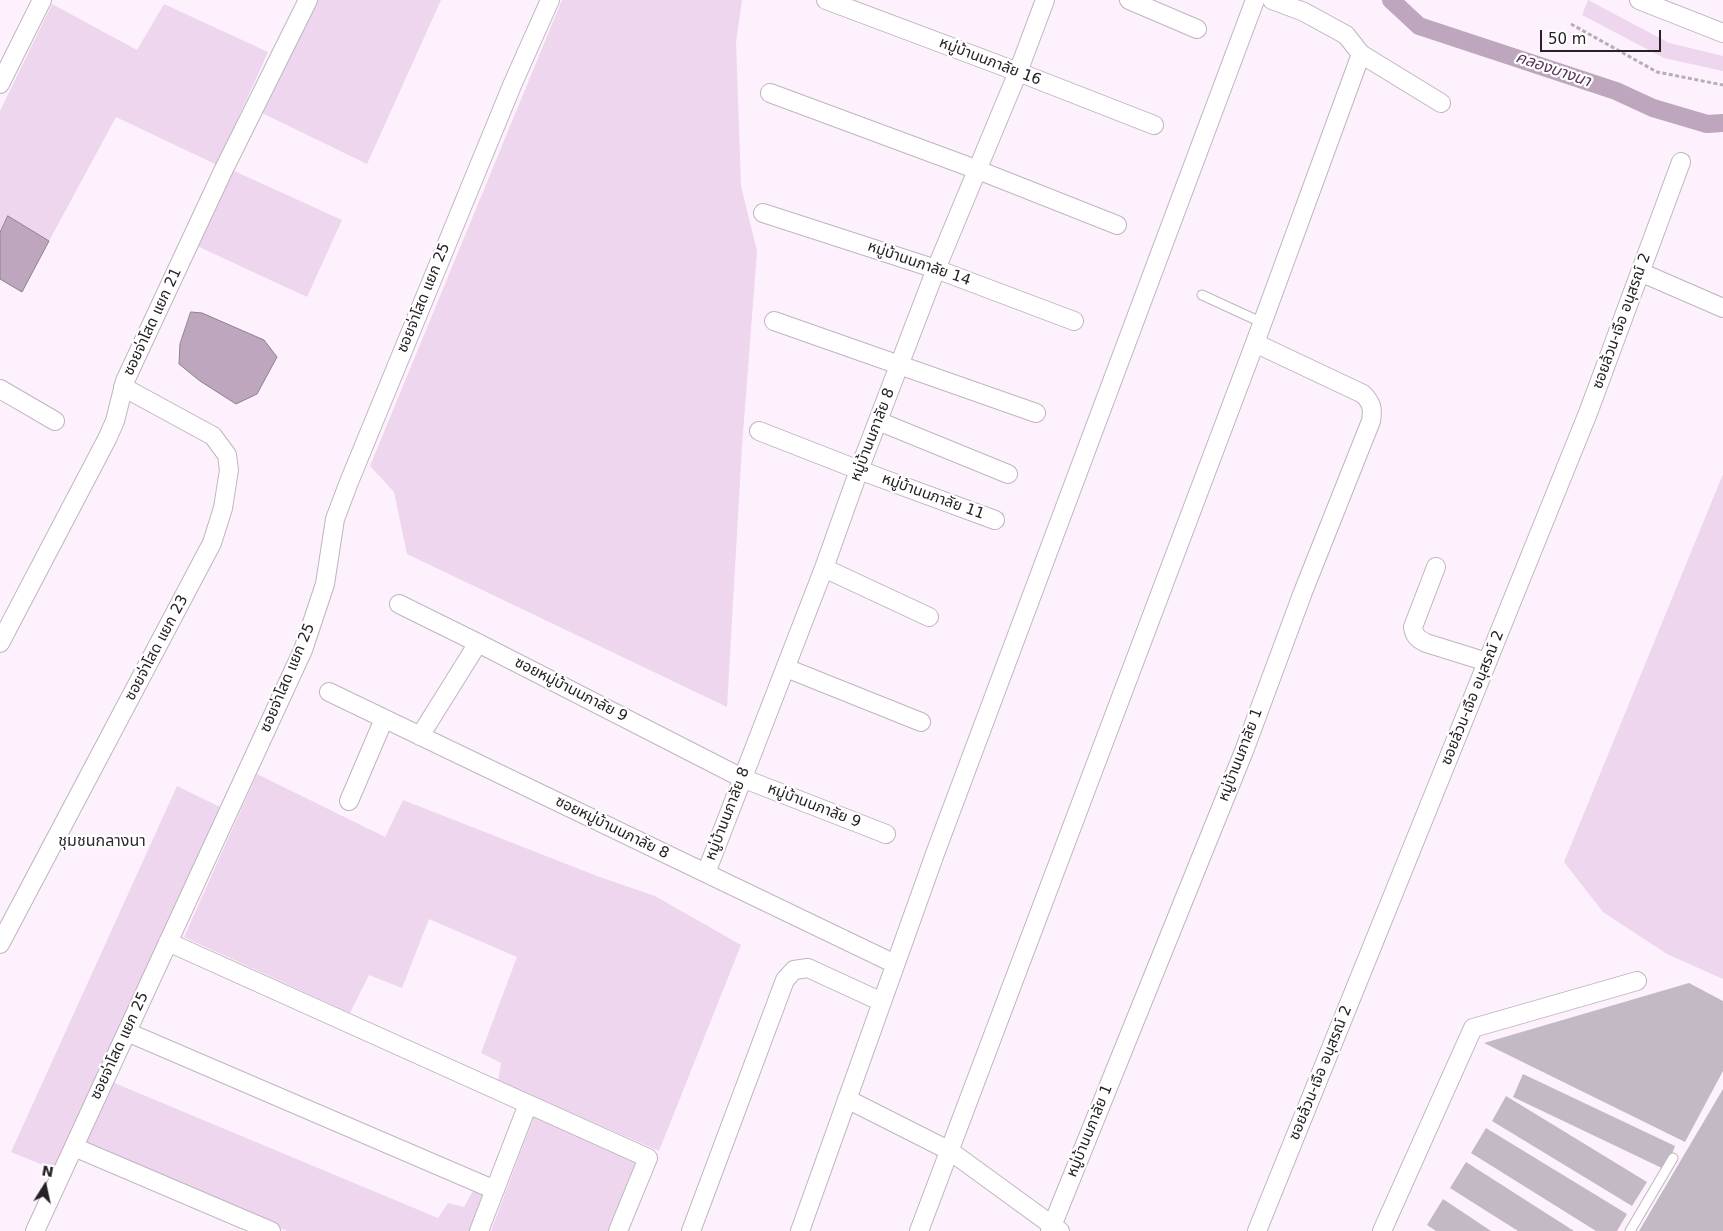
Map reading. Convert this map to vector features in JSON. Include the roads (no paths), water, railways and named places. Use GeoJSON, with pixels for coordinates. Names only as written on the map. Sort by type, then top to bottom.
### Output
{"type":"FeatureCollection","features":[{"type":"Feature","properties":{"kind":"street"},"geometry":{"type":"LineString","coordinates":[[0,84],[42,0]]}},
{"type":"Feature","properties":{"kind":"street","name":"ซอยจ่าโสด แยก 21"},"geometry":{"type":"LineString","coordinates":[[0,644],[108,439],[115,421],[123,387],[223,172],[308,0]]}},
{"type":"Feature","properties":{"kind":"street","name":"ซอยจ่าโสด แยก 25"},"geometry":{"type":"LineString","coordinates":[[35,1231],[303,650],[325,584],[335,519],[349,482],[513,83],[550,0]]}},
{"type":"Feature","properties":{"kind":"street","name":"หมู่บ้านนภาลัย 16"},"geometry":{"type":"LineString","coordinates":[[826,0],[1154,125]]}},
{"type":"Feature","properties":{"kind":"street","name":"หมู่บ้านนภาลัย 8"},"geometry":{"type":"LineString","coordinates":[[706,872],[786,668],[936,269],[1018,72],[1045,0]]}},
{"type":"Feature","properties":{"kind":"street"},"geometry":{"type":"LineString","coordinates":[[1129,0],[1197,29]]}},
{"type":"Feature","properties":{"kind":"street"},"geometry":{"type":"LineString","coordinates":[[800,1231],[942,832],[1255,0]]}},
{"type":"Feature","properties":{"kind":"street"},"geometry":{"type":"LineString","coordinates":[[1272,0],[1304,12],[1346,35],[1361,54],[1441,104]]}},
{"type":"Feature","properties":{"kind":"street"},"geometry":{"type":"LineString","coordinates":[[1639,0],[1723,33]]}},
{"type":"Feature","properties":{"kind":"street"},"geometry":{"type":"LineString","coordinates":[[919,1231],[1263,323],[1361,54]]}},
{"type":"Feature","properties":{"kind":"street"},"geometry":{"type":"LineString","coordinates":[[770,93],[978,170],[1117,225]]}},
{"type":"Feature","properties":{"kind":"street","name":"ซอยล้วน-เจือ อนุสรณ์ 2"},"geometry":{"type":"LineString","coordinates":[[1257,1231],[1588,413],[1681,162]]}},
{"type":"Feature","properties":{"kind":"street","name":"หมู่บ้านนภาลัย 14"},"geometry":{"type":"LineString","coordinates":[[763,213],[936,269],[1074,321]]}},
{"type":"Feature","properties":{"kind":"street"},"geometry":{"type":"LineString","coordinates":[[1640,272],[1723,308]]}},
{"type":"Feature","properties":{"kind":"street"},"geometry":{"type":"LineString","coordinates":[[774,321],[1036,413]]}},
{"type":"Feature","properties":{"kind":"street","name":"หมู่บ้านนภาลัย 1"},"geometry":{"type":"LineString","coordinates":[[1054,1229],[1244,750],[1303,592],[1371,421],[1373,411],[1370,401],[1363,394],[1255,343]]}},
{"type":"Feature","properties":{"kind":"street","name":"ซอยจ่าโสด แยก 23"},"geometry":{"type":"LineString","coordinates":[[0,944],[212,543],[223,508],[229,470],[227,455],[214,436],[123,387]]}},
{"type":"Feature","properties":{"kind":"street"},"geometry":{"type":"LineString","coordinates":[[0,389],[55,421]]}},
{"type":"Feature","properties":{"kind":"street"},"geometry":{"type":"LineString","coordinates":[[878,421],[1008,474]]}},
{"type":"Feature","properties":{"kind":"street","name":"หมู่บ้านนภาลัย 11"},"geometry":{"type":"LineString","coordinates":[[759,431],[995,520]]}},
{"type":"Feature","properties":{"kind":"street"},"geometry":{"type":"LineString","coordinates":[[1436,567],[1413,627],[1414,633],[1417,638],[1426,643],[1487,662]]}},
{"type":"Feature","properties":{"kind":"street"},"geometry":{"type":"LineString","coordinates":[[824,568],[929,617]]}},
{"type":"Feature","properties":{"kind":"street","name":"ซอยหมู่บ้านนภาลัย 9"},"geometry":{"type":"LineString","coordinates":[[399,604],[742,778]]}},
{"type":"Feature","properties":{"kind":"street"},"geometry":{"type":"LineString","coordinates":[[420,736],[478,643]]}},
{"type":"Feature","properties":{"kind":"street"},"geometry":{"type":"LineString","coordinates":[[786,668],[921,722]]}},
{"type":"Feature","properties":{"kind":"street","name":"ซอยหมู่บ้านนภาลัย 8"},"geometry":{"type":"LineString","coordinates":[[329,692],[895,964]]}},
{"type":"Feature","properties":{"kind":"street"},"geometry":{"type":"LineString","coordinates":[[349,801],[384,719]]}},
{"type":"Feature","properties":{"kind":"street","name":"หมู่บ้านนภาลัย 9"},"geometry":{"type":"LineString","coordinates":[[742,778],[886,834]]}},
{"type":"Feature","properties":{"kind":"street"},"geometry":{"type":"LineString","coordinates":[[168,942],[648,1158],[618,1231]]}},
{"type":"Feature","properties":{"kind":"street"},"geometry":{"type":"LineString","coordinates":[[691,1231],[785,980],[794,970],[808,968],[882,1002]]}},
{"type":"Feature","properties":{"kind":"street"},"geometry":{"type":"LineString","coordinates":[[1382,1231],[1473,1028],[1637,981]]}},
{"type":"Feature","properties":{"kind":"street"},"geometry":{"type":"LineString","coordinates":[[127,1032],[495,1190]]}},
{"type":"Feature","properties":{"kind":"street"},"geometry":{"type":"LineString","coordinates":[[847,1099],[950,1151],[1054,1229]]}},
{"type":"Feature","properties":{"kind":"street"},"geometry":{"type":"LineString","coordinates":[[479,1231],[528,1104]]}},
{"type":"Feature","properties":{"kind":"street"},"geometry":{"type":"LineString","coordinates":[[74,1147],[270,1231]]}},
{"type":"Feature","properties":{"kind":"lane"},"geometry":{"type":"LineString","coordinates":[[1202,295],[1263,323]]}},
{"type":"Feature","properties":{"kind":"lane"},"geometry":{"type":"LineString","coordinates":[[1630,1231],[1672,1158]]}},
{"type":"Feature","properties":{"kind":"waterway","name":"คลองบางนา"},"geometry":{"type":"LineString","coordinates":[[1391,0],[1419,26],[1616,91],[1653,108],[1707,124],[1723,123]]}},
{"type":"Feature","properties":{"kind":"district","name":"ชุมชนกลางนา"},"geometry":{"type":"Point","coordinates":[102,842]}}]}
